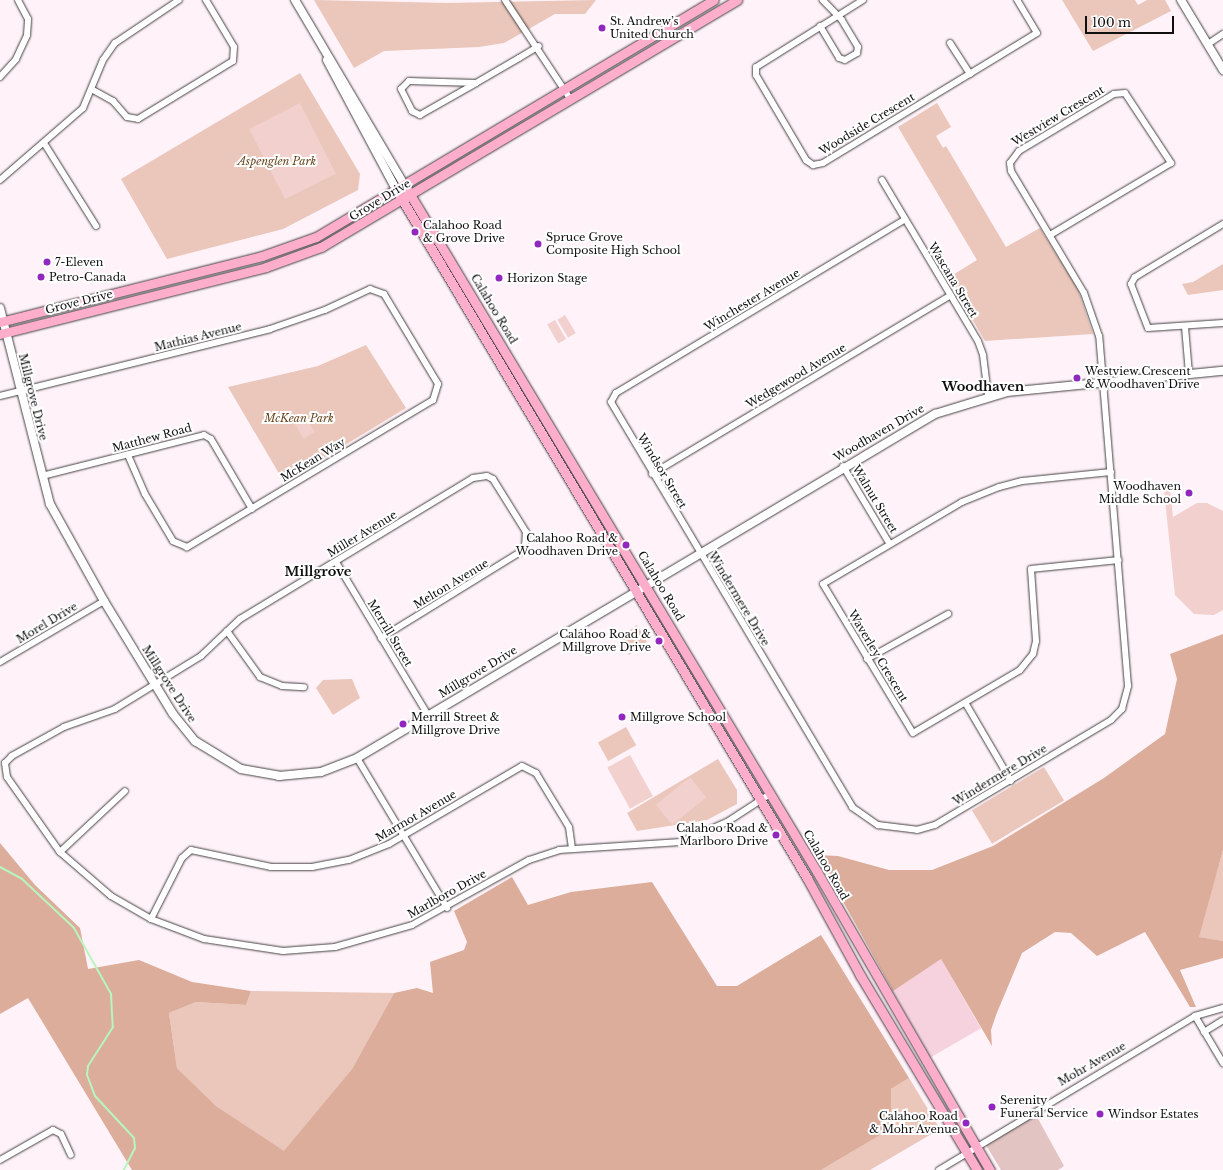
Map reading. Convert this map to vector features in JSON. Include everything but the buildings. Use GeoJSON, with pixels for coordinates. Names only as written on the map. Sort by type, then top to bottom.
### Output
{"type":"FeatureCollection","features":[{"type":"Feature","properties":{"kind":"main road","name":"Grove Drive"},"geometry":{"type":"LineString","coordinates":[[2,322],[281,251],[316,237],[401,188],[714,0]]}},
{"type":"Feature","properties":{"kind":"main road","name":"Grove Drive"},"geometry":{"type":"LineString","coordinates":[[3,333],[285,262],[336,240],[737,0]]}},
{"type":"Feature","properties":{"kind":"main road","name":"Calahoo Road"},"geometry":{"type":"LineString","coordinates":[[401,188],[411,195],[646,585],[990,1170]]}},
{"type":"Feature","properties":{"kind":"main road","name":"Calahoo Road"},"geometry":{"type":"LineString","coordinates":[[401,188],[402,201],[761,800],[977,1170]]}},
{"type":"Feature","properties":{"kind":"street"},"geometry":{"type":"LineString","coordinates":[[0,77],[16,59],[28,29],[28,19],[18,0]]}},
{"type":"Feature","properties":{"kind":"street"},"geometry":{"type":"LineString","coordinates":[[0,180],[79,113],[93,90],[103,60],[115,43],[179,0]]}},
{"type":"Feature","properties":{"kind":"street"},"geometry":{"type":"LineString","coordinates":[[93,90],[113,101],[127,118],[138,119],[233,61],[236,51],[206,0]]}},
{"type":"Feature","properties":{"kind":"street","name":"Calahoo Road"},"geometry":{"type":"LineString","coordinates":[[295,0],[401,188]]}},
{"type":"Feature","properties":{"kind":"street"},"geometry":{"type":"LineString","coordinates":[[505,0],[539,46],[571,100]]}},
{"type":"Feature","properties":{"kind":"street","name":"Woodside Crescent"},"geometry":{"type":"LineString","coordinates":[[863,0],[762,60],[755,70],[806,160],[813,165],[970,74],[1037,33],[1017,0]]}},
{"type":"Feature","properties":{"kind":"street"},"geometry":{"type":"LineString","coordinates":[[1181,0],[1223,70]]}},
{"type":"Feature","properties":{"kind":"street"},"geometry":{"type":"LineString","coordinates":[[820,26],[839,58],[852,56],[858,47],[842,20],[836,17],[826,1]]}},
{"type":"Feature","properties":{"kind":"street"},"geometry":{"type":"LineString","coordinates":[[1208,44],[1223,34]]}},
{"type":"Feature","properties":{"kind":"street"},"geometry":{"type":"LineString","coordinates":[[950,42],[970,74]]}},
{"type":"Feature","properties":{"kind":"street"},"geometry":{"type":"LineString","coordinates":[[476,83],[409,81],[401,89],[412,111],[420,115],[476,83],[539,46]]}},
{"type":"Feature","properties":{"kind":"street","name":"Westview Crescent"},"geometry":{"type":"LineString","coordinates":[[1050,235],[1170,163],[1125,93],[1114,94],[1011,159],[1011,171],[1088,300],[1099,336],[1103,382]]}},
{"type":"Feature","properties":{"kind":"street"},"geometry":{"type":"LineString","coordinates":[[44,143],[96,226]]}},
{"type":"Feature","properties":{"kind":"street","name":"Wascana Street"},"geometry":{"type":"LineString","coordinates":[[882,180],[904,220],[951,295],[980,346],[988,395]]}},
{"type":"Feature","properties":{"kind":"street","name":"Winchester Avenue"},"geometry":{"type":"LineString","coordinates":[[612,399],[616,393],[904,220]]}},
{"type":"Feature","properties":{"kind":"street"},"geometry":{"type":"LineString","coordinates":[[1223,224],[1131,281],[1145,326],[1153,330],[1223,323]]}},
{"type":"Feature","properties":{"kind":"street","name":"Mathias Avenue"},"geometry":{"type":"LineString","coordinates":[[20,391],[270,329],[325,310],[368,289],[376,289]]}},
{"type":"Feature","properties":{"kind":"street","name":"McKean Way"},"geometry":{"type":"LineString","coordinates":[[128,455],[145,494],[173,541],[180,546],[193,544],[436,396],[436,380],[384,294],[376,289]]}},
{"type":"Feature","properties":{"kind":"street","name":"Wedgewood Avenue"},"geometry":{"type":"LineString","coordinates":[[652,474],[951,295]]}},
{"type":"Feature","properties":{"kind":"street","name":"Millgrove Drive"},"geometry":{"type":"LineString","coordinates":[[0,308],[3,333],[42,476],[63,533],[154,685],[195,741],[241,769],[294,776],[321,772],[357,758],[646,585]]}},
{"type":"Feature","properties":{"kind":"street"},"geometry":{"type":"LineString","coordinates":[[1185,327],[1189,374]]}},
{"type":"Feature","properties":{"kind":"street","name":"Woodhaven Drive"},"geometry":{"type":"LineString","coordinates":[[646,585],[919,421],[988,395],[1103,382],[1223,372]]}},
{"type":"Feature","properties":{"kind":"street","name":"Windermere Drive"},"geometry":{"type":"LineString","coordinates":[[699,553],[852,807],[861,816],[878,824],[916,830],[935,825],[1011,781],[1122,709],[1128,686],[1119,560],[1103,382]]}},
{"type":"Feature","properties":{"kind":"street"},"geometry":{"type":"LineString","coordinates":[[0,396],[20,391]]}},
{"type":"Feature","properties":{"kind":"street","name":"Windsor Street"},"geometry":{"type":"LineString","coordinates":[[612,399],[613,408],[699,553]]}},
{"type":"Feature","properties":{"kind":"street","name":"Matthew Road"},"geometry":{"type":"LineString","coordinates":[[42,476],[208,436],[252,509]]}},
{"type":"Feature","properties":{"kind":"street","name":"Walnut Street"},"geometry":{"type":"LineString","coordinates":[[843,466],[889,543]]}},
{"type":"Feature","properties":{"kind":"street","name":"Waverley Crescent"},"geometry":{"type":"LineString","coordinates":[[1111,472],[1022,481],[999,487],[962,502],[889,543],[823,584],[913,733],[966,704],[1020,670],[1033,654],[1036,642],[1031,569],[1119,560]]}},
{"type":"Feature","properties":{"kind":"street","name":"Melton Avenue"},"geometry":{"type":"LineString","coordinates":[[382,638],[520,554],[528,544],[526,532],[512,508],[497,484],[487,476]]}},
{"type":"Feature","properties":{"kind":"street","name":"Miller Avenue"},"geometry":{"type":"LineString","coordinates":[[5,763],[54,732],[106,714],[201,656],[227,631],[336,562],[473,478],[487,476]]}},
{"type":"Feature","properties":{"kind":"street","name":"Merrill Street"},"geometry":{"type":"LineString","coordinates":[[336,562],[428,715]]}},
{"type":"Feature","properties":{"kind":"street","name":"Morel Drive"},"geometry":{"type":"LineString","coordinates":[[0,662],[104,600]]}},
{"type":"Feature","properties":{"kind":"street"},"geometry":{"type":"LineString","coordinates":[[867,659],[948,614]]}},
{"type":"Feature","properties":{"kind":"street"},"geometry":{"type":"LineString","coordinates":[[227,631],[260,677],[282,686],[304,687]]}},
{"type":"Feature","properties":{"kind":"street"},"geometry":{"type":"LineString","coordinates":[[966,704],[1011,781]]}},
{"type":"Feature","properties":{"kind":"street"},"geometry":{"type":"LineString","coordinates":[[357,758],[446,908]]}},
{"type":"Feature","properties":{"kind":"street","name":"Marlboro Drive"},"geometry":{"type":"LineString","coordinates":[[5,763],[7,778],[60,852],[94,884],[152,920],[228,945],[308,950],[382,936],[446,908],[529,860],[572,848],[681,842],[709,831],[770,794]]}},
{"type":"Feature","properties":{"kind":"street","name":"Marmot Avenue"},"geometry":{"type":"LineString","coordinates":[[152,920],[182,858],[191,850],[250,865],[312,867],[363,855],[404,836],[518,768],[527,767],[536,773],[569,827],[572,848]]}},
{"type":"Feature","properties":{"kind":"street"},"geometry":{"type":"LineString","coordinates":[[60,852],[125,791]]}},
{"type":"Feature","properties":{"kind":"street","name":"Mohr Avenue"},"geometry":{"type":"LineString","coordinates":[[939,1170],[1037,1108],[1195,1016],[1223,1008]]}},
{"type":"Feature","properties":{"kind":"street"},"geometry":{"type":"LineString","coordinates":[[1195,1016],[1223,1063]]}},
{"type":"Feature","properties":{"kind":"street"},"geometry":{"type":"LineString","coordinates":[[1204,1032],[1223,1020]]}},
{"type":"Feature","properties":{"kind":"street"},"geometry":{"type":"LineString","coordinates":[[0,1160],[53,1130],[61,1134],[71,1155]]}},
{"type":"Feature","properties":{"kind":"shaded area"},"geometry":{"type":"Polygon","coordinates":[[[1223,634],[1223,850],[1199,937],[1223,941],[1223,958],[1180,970],[1196,1007],[1190,1007],[1145,932],[1097,956],[1071,933],[1055,932],[1022,953],[991,1030],[992,1046],[941,959],[893,991],[817,855],[838,856],[889,870],[932,870],[993,846],[1104,778],[1165,734],[1177,679],[1170,654],[1223,634]]]}},
{"type":"Feature","properties":{"kind":"shaded area"},"geometry":{"type":"Polygon","coordinates":[[[0,843],[35,885],[80,928],[88,969],[139,960],[192,982],[251,991],[246,1005],[196,1002],[169,1013],[177,1068],[216,1106],[284,1151],[352,1069],[394,993],[417,988],[433,993],[430,962],[464,950],[467,942],[454,911],[512,877],[528,905],[571,892],[652,882],[717,986],[737,986],[821,935],[909,1078],[891,1089],[891,1111],[882,1134],[821,1170],[132,1170],[28,998],[0,1014],[0,843]]]}},
{"type":"Feature","properties":{"kind":"shaded area"},"geometry":{"type":"Polygon","coordinates":[[[941,959],[981,1028],[931,1057],[891,988],[941,959]]]}},
{"type":"Feature","properties":{"kind":"shaded area"},"geometry":{"type":"Polygon","coordinates":[[[1036,1115],[1064,1166],[1058,1170],[1001,1170],[986,1145],[1036,1115]]]}},
{"type":"Feature","properties":{"kind":"green space"},"geometry":{"type":"Polygon","coordinates":[[[314,0],[447,3],[596,0],[585,14],[555,14],[504,43],[479,47],[384,51],[354,68],[314,0]]]}},
{"type":"Feature","properties":{"kind":"green space"},"geometry":{"type":"Polygon","coordinates":[[[1062,0],[1135,0],[1138,5],[1147,0],[1165,0],[1171,11],[1093,51],[1062,0]]]}},
{"type":"Feature","properties":{"kind":"green space","name":"Aspenglen Park"},"geometry":{"type":"Polygon","coordinates":[[[300,73],[360,174],[358,190],[283,229],[167,259],[121,179],[300,73]]]}},
{"type":"Feature","properties":{"kind":"green space"},"geometry":{"type":"Polygon","coordinates":[[[300,103],[336,173],[285,199],[249,129],[300,103]]]}},
{"type":"Feature","properties":{"kind":"green space"},"geometry":{"type":"Polygon","coordinates":[[[937,103],[951,127],[936,136],[943,148],[946,146],[1006,247],[1040,228],[1078,289],[1093,334],[985,341],[948,278],[977,260],[898,127],[937,103]]]}},
{"type":"Feature","properties":{"kind":"green space"},"geometry":{"type":"Polygon","coordinates":[[[1223,264],[1223,290],[1188,295],[1182,284],[1193,282],[1223,264]]]}},
{"type":"Feature","properties":{"kind":"green space"},"geometry":{"type":"Polygon","coordinates":[[[565,315],[576,333],[568,338],[557,320],[565,315]]]}},
{"type":"Feature","properties":{"kind":"green space"},"geometry":{"type":"Polygon","coordinates":[[[555,320],[566,339],[558,344],[547,324],[555,320]]]}},
{"type":"Feature","properties":{"kind":"green space","name":"McKean Park"},"geometry":{"type":"Polygon","coordinates":[[[366,345],[406,408],[284,482],[228,387],[318,366],[366,345]]]}},
{"type":"Feature","properties":{"kind":"green space"},"geometry":{"type":"Polygon","coordinates":[[[304,414],[315,432],[304,439],[293,421],[304,414]]]}},
{"type":"Feature","properties":{"kind":"green space"},"geometry":{"type":"Polygon","coordinates":[[[1164,490],[1170,490],[1173,517],[1197,503],[1207,503],[1223,511],[1223,610],[1214,615],[1194,614],[1175,595],[1164,490]]]}},
{"type":"Feature","properties":{"kind":"green space"},"geometry":{"type":"Polygon","coordinates":[[[637,625],[647,642],[629,655],[620,638],[637,625]]]}},
{"type":"Feature","properties":{"kind":"green space"},"geometry":{"type":"Polygon","coordinates":[[[352,679],[360,698],[333,715],[316,688],[323,680],[352,679]]]}},
{"type":"Feature","properties":{"kind":"green space"},"geometry":{"type":"Polygon","coordinates":[[[626,727],[636,745],[608,761],[598,743],[626,727]]]}},
{"type":"Feature","properties":{"kind":"green space"},"geometry":{"type":"Polygon","coordinates":[[[630,755],[653,796],[630,809],[607,768],[630,755]]]}},
{"type":"Feature","properties":{"kind":"green space"},"geometry":{"type":"Polygon","coordinates":[[[718,759],[737,790],[737,804],[707,820],[637,831],[627,813],[718,759]]]}},
{"type":"Feature","properties":{"kind":"green space"},"geometry":{"type":"Polygon","coordinates":[[[1044,767],[1064,800],[992,844],[972,810],[1044,767]]]}},
{"type":"Feature","properties":{"kind":"green space"},"geometry":{"type":"Polygon","coordinates":[[[690,777],[706,797],[672,825],[656,805],[690,777]]]}},
{"type":"Feature","properties":{"kind":"green space"},"geometry":{"type":"Polygon","coordinates":[[[1223,850],[1223,941],[1198,937],[1223,850]]]}},
{"type":"Feature","properties":{"kind":"green space"},"geometry":{"type":"Polygon","coordinates":[[[251,991],[394,993],[352,1069],[284,1152],[216,1106],[177,1068],[169,1013],[196,1002],[246,1005],[251,991]]]}},
{"type":"Feature","properties":{"kind":"green space"},"geometry":{"type":"Polygon","coordinates":[[[909,1078],[940,1129],[870,1170],[821,1170],[882,1134],[891,1111],[891,1089],[909,1078]]]}},
{"type":"Feature","properties":{"kind":"waterway"},"geometry":{"type":"LineString","coordinates":[[0,867],[21,878],[74,928],[111,994],[113,1027],[88,1066],[87,1075],[95,1096],[134,1138],[135,1148],[124,1170]]}},
{"type":"Feature","properties":{"kind":"place","name":"St. Andrew’s United Church"},"geometry":{"type":"Point","coordinates":[602,28]}},
{"type":"Feature","properties":{"kind":"place","name":"Calahoo Road & Grove Drive"},"geometry":{"type":"Point","coordinates":[415,232]}},
{"type":"Feature","properties":{"kind":"place","name":"Spruce Grove Composite High School"},"geometry":{"type":"Point","coordinates":[538,244]}},
{"type":"Feature","properties":{"kind":"place","name":"7-Eleven"},"geometry":{"type":"Point","coordinates":[47,262]}},
{"type":"Feature","properties":{"kind":"place","name":"Petro-Canada"},"geometry":{"type":"Point","coordinates":[41,277]}},
{"type":"Feature","properties":{"kind":"place","name":"Horizon Stage"},"geometry":{"type":"Point","coordinates":[499,278]}},
{"type":"Feature","properties":{"kind":"place","name":"Westview Crescent & Woodhaven Drive"},"geometry":{"type":"Point","coordinates":[1077,378]}},
{"type":"Feature","properties":{"kind":"place","name":"Woodhaven Middle School"},"geometry":{"type":"Point","coordinates":[1189,493]}},
{"type":"Feature","properties":{"kind":"place","name":"Calahoo Road & Woodhaven Drive"},"geometry":{"type":"Point","coordinates":[626,545]}},
{"type":"Feature","properties":{"kind":"place","name":"Calahoo Road & Millgrove Drive"},"geometry":{"type":"Point","coordinates":[659,641]}},
{"type":"Feature","properties":{"kind":"place","name":"Millgrove School"},"geometry":{"type":"Point","coordinates":[622,717]}},
{"type":"Feature","properties":{"kind":"place","name":"Merrill Street & Millgrove Drive"},"geometry":{"type":"Point","coordinates":[403,724]}},
{"type":"Feature","properties":{"kind":"place","name":"Calahoo Road & Marlboro Drive"},"geometry":{"type":"Point","coordinates":[776,835]}},
{"type":"Feature","properties":{"kind":"place","name":"Serenity Funeral Service"},"geometry":{"type":"Point","coordinates":[992,1107]}},
{"type":"Feature","properties":{"kind":"place","name":"Windsor Estates"},"geometry":{"type":"Point","coordinates":[1100,1114]}},
{"type":"Feature","properties":{"kind":"place","name":"Calahoo Road & Mohr Avenue"},"geometry":{"type":"Point","coordinates":[966,1123]}},
{"type":"Feature","properties":{"kind":"district","name":"Woodhaven"},"geometry":{"type":"Point","coordinates":[983,387]}},
{"type":"Feature","properties":{"kind":"district","name":"Millgrove"},"geometry":{"type":"Point","coordinates":[318,572]}}]}
